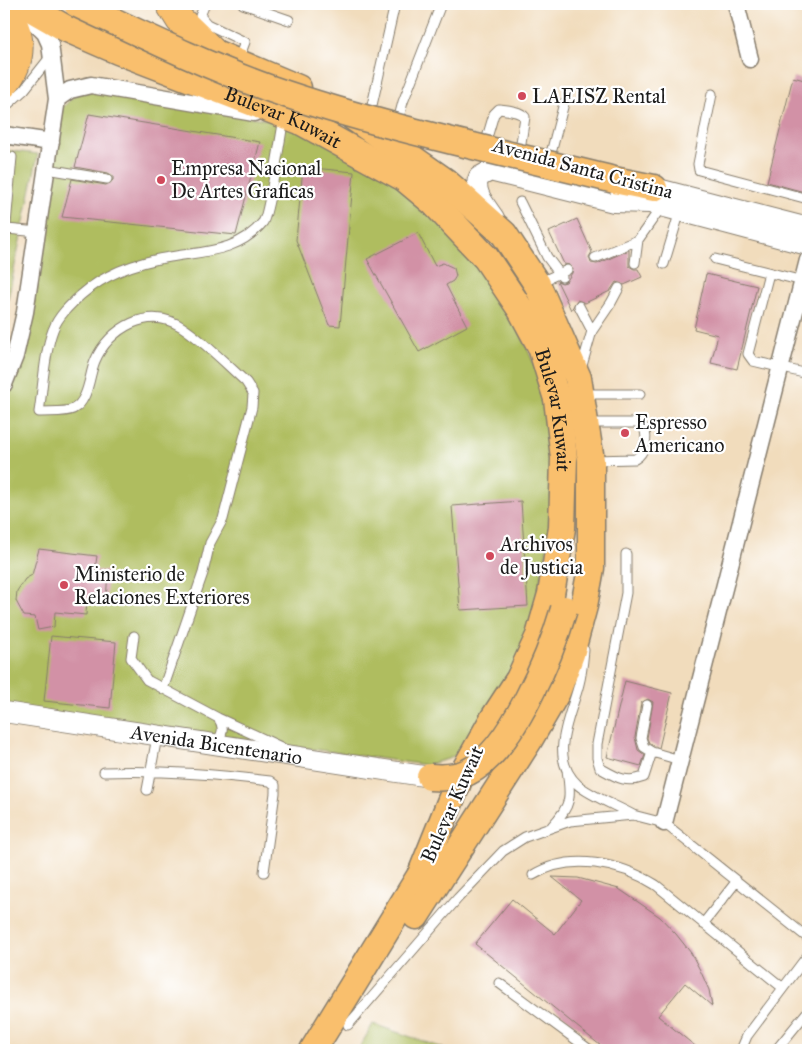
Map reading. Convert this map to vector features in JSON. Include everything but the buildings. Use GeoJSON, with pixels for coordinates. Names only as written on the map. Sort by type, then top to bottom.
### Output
{"type":"FeatureCollection","features":[{"type":"Feature","properties":{"kind":"highway"},"geometry":{"type":"LineString","coordinates":[[4,84],[16,63],[19,47],[17,6]]}},
{"type":"Feature","properties":{"kind":"highway"},"geometry":{"type":"LineString","coordinates":[[175,12],[211,50]]}},
{"type":"Feature","properties":{"kind":"main road","name":"Bulevar Kuwait"},"geometry":{"type":"LineString","coordinates":[[99,4],[238,61],[328,102],[446,182],[504,234],[556,276],[579,386],[591,460],[591,568],[572,604],[571,654],[556,692],[493,797],[331,1040]]}},
{"type":"Feature","properties":{"kind":"main road","name":"Bulevar Kuwait"},"geometry":{"type":"LineString","coordinates":[[17,6],[118,51],[292,120],[404,178],[434,203],[486,258],[521,310],[541,347],[557,399],[564,458],[562,528],[551,594],[539,636],[519,678],[459,780],[421,874],[331,1040]]}},
{"type":"Feature","properties":{"kind":"main road"},"geometry":{"type":"LineString","coordinates":[[17,6],[77,13],[270,88],[338,110],[662,202]]}},
{"type":"Feature","properties":{"kind":"main road"},"geometry":{"type":"LineString","coordinates":[[430,778],[456,776],[468,772],[479,765],[500,743],[533,688],[572,604],[562,528]]}},
{"type":"Feature","properties":{"kind":"main road"},"geometry":{"type":"LineString","coordinates":[[482,738],[484,747],[492,757],[506,761],[518,756]]}},
{"type":"Feature","properties":{"kind":"main road"},"geometry":{"type":"LineString","coordinates":[[459,780],[470,775],[482,777],[490,785],[493,797]]}},
{"type":"Feature","properties":{"kind":"street"},"geometry":{"type":"LineString","coordinates":[[736,4],[750,59]]}},
{"type":"Feature","properties":{"kind":"street"},"geometry":{"type":"LineString","coordinates":[[4,384],[15,356],[25,312],[57,99],[52,54],[45,33],[17,6]]}},
{"type":"Feature","properties":{"kind":"street"},"geometry":{"type":"LineString","coordinates":[[57,99],[80,86],[96,85],[292,120]]}},
{"type":"Feature","properties":{"kind":"street","name":"Avenida Santa Cristina"},"geometry":{"type":"LineString","coordinates":[[328,102],[398,121],[618,173],[662,202],[808,245]]}},
{"type":"Feature","properties":{"kind":"street"},"geometry":{"type":"LineString","coordinates":[[4,135],[52,142]]}},
{"type":"Feature","properties":{"kind":"street","name":"Avenida Santa Cristina"},"geometry":{"type":"LineString","coordinates":[[504,234],[477,189],[477,180],[486,172],[503,173],[614,202],[662,202],[808,228]]}},
{"type":"Feature","properties":{"kind":"street"},"geometry":{"type":"LineString","coordinates":[[664,823],[808,260]]}},
{"type":"Feature","properties":{"kind":"street","name":"Avenida Bicentenario"},"geometry":{"type":"LineString","coordinates":[[4,712],[430,778]]}},
{"type":"Feature","properties":{"kind":"lane"},"geometry":{"type":"LineString","coordinates":[[205,4],[200,16],[207,24],[245,42],[238,61]]}},
{"type":"Feature","properties":{"kind":"lane"},"geometry":{"type":"LineString","coordinates":[[243,4],[288,20]]}},
{"type":"Feature","properties":{"kind":"lane"},"geometry":{"type":"LineString","coordinates":[[370,114],[395,4]]}},
{"type":"Feature","properties":{"kind":"lane"},"geometry":{"type":"LineString","coordinates":[[398,121],[403,102],[441,4]]}},
{"type":"Feature","properties":{"kind":"lane"},"geometry":{"type":"LineString","coordinates":[[4,108],[24,90],[52,54]]}},
{"type":"Feature","properties":{"kind":"lane"},"geometry":{"type":"LineString","coordinates":[[712,94],[698,164],[699,170],[808,199]]}},
{"type":"Feature","properties":{"kind":"lane"},"geometry":{"type":"LineString","coordinates":[[550,157],[564,103]]}},
{"type":"Feature","properties":{"kind":"lane"},"geometry":{"type":"LineString","coordinates":[[486,141],[494,114],[499,110],[507,110],[523,114],[525,117],[520,149]]}},
{"type":"Feature","properties":{"kind":"lane"},"geometry":{"type":"LineString","coordinates":[[164,688],[203,573],[210,543],[223,519],[252,407],[253,393],[246,382],[182,326],[164,319],[146,318],[127,324],[104,345],[95,360],[79,404],[72,410],[39,412],[52,331],[60,317],[73,302],[105,277],[144,262],[213,252],[250,235],[264,220],[292,120]]}},
{"type":"Feature","properties":{"kind":"lane"},"geometry":{"type":"LineString","coordinates":[[4,247],[12,157]]}},
{"type":"Feature","properties":{"kind":"lane"},"geometry":{"type":"LineString","coordinates":[[47,169],[107,179]]}},
{"type":"Feature","properties":{"kind":"lane"},"geometry":{"type":"LineString","coordinates":[[520,202],[556,276]]}},
{"type":"Feature","properties":{"kind":"lane"},"geometry":{"type":"LineString","coordinates":[[635,263],[638,240],[662,202]]}},
{"type":"Feature","properties":{"kind":"lane"},"geometry":{"type":"LineString","coordinates":[[662,202],[664,264]]}},
{"type":"Feature","properties":{"kind":"lane"},"geometry":{"type":"LineString","coordinates":[[7,228],[38,232]]}},
{"type":"Feature","properties":{"kind":"lane"},"geometry":{"type":"LineString","coordinates":[[595,258],[638,240]]}},
{"type":"Feature","properties":{"kind":"lane"},"geometry":{"type":"LineString","coordinates":[[715,259],[803,281]]}},
{"type":"Feature","properties":{"kind":"lane"},"geometry":{"type":"LineString","coordinates":[[770,273],[748,354],[754,361],[808,374]]}},
{"type":"Feature","properties":{"kind":"lane"},"geometry":{"type":"LineString","coordinates":[[619,288],[612,303],[592,330],[579,386],[640,394]]}},
{"type":"Feature","properties":{"kind":"lane"},"geometry":{"type":"LineString","coordinates":[[579,306],[592,330]]}},
{"type":"Feature","properties":{"kind":"lane"},"geometry":{"type":"LineString","coordinates":[[585,423],[637,424],[646,431],[644,448],[639,457],[627,460],[591,460]]}},
{"type":"Feature","properties":{"kind":"lane"},"geometry":{"type":"LineString","coordinates":[[626,554],[626,593],[597,744],[596,758],[600,768],[620,780],[634,781],[644,777],[652,752]]}},
{"type":"Feature","properties":{"kind":"lane"},"geometry":{"type":"LineString","coordinates":[[552,826],[565,812],[571,796],[562,744],[566,723],[580,676],[584,651],[572,604]]}},
{"type":"Feature","properties":{"kind":"lane"},"geometry":{"type":"LineString","coordinates":[[134,636],[131,658],[147,680],[218,718],[309,760]]}},
{"type":"Feature","properties":{"kind":"lane"},"geometry":{"type":"LineString","coordinates":[[647,705],[641,738],[644,747],[652,752],[680,760]]}},
{"type":"Feature","properties":{"kind":"lane"},"geometry":{"type":"LineString","coordinates":[[209,745],[217,742],[222,735],[222,726],[218,718]]}},
{"type":"Feature","properties":{"kind":"lane"},"geometry":{"type":"LineString","coordinates":[[147,790],[157,737]]}},
{"type":"Feature","properties":{"kind":"lane"},"geometry":{"type":"LineString","coordinates":[[566,768],[578,786],[633,815],[664,823],[808,938]]}},
{"type":"Feature","properties":{"kind":"lane"},"geometry":{"type":"LineString","coordinates":[[104,772],[150,770],[196,772],[270,781],[275,785],[264,872]]}},
{"type":"Feature","properties":{"kind":"lane"},"geometry":{"type":"LineString","coordinates":[[331,1040],[458,898],[504,851],[525,836],[552,826],[570,821],[633,815]]}},
{"type":"Feature","properties":{"kind":"lane"},"geometry":{"type":"LineString","coordinates":[[533,875],[546,868],[570,863],[616,867],[638,874],[656,885],[783,988]]}},
{"type":"Feature","properties":{"kind":"lane"},"geometry":{"type":"LineString","coordinates":[[703,924],[736,882]]}},
{"type":"Feature","properties":{"kind":"lane"},"geometry":{"type":"LineString","coordinates":[[741,1050],[747,1036],[808,955]]}},
{"type":"Feature","properties":{"kind":"lane"},"geometry":{"type":"LineString","coordinates":[[500,982],[590,1050]]}},
{"type":"Feature","properties":{"kind":"lane"},"geometry":{"type":"LineString","coordinates":[[776,1050],[808,1010]]}},
{"type":"Feature","properties":{"kind":"green space"},"geometry":{"type":"Polygon","coordinates":[[[90,89],[298,125],[397,182],[490,275],[520,332],[538,373],[547,409],[552,474],[551,510],[547,551],[535,605],[520,656],[459,753],[448,759],[426,765],[4,706],[4,400],[13,385],[31,323],[61,109],[75,95],[90,89]]]}},
{"type":"Feature","properties":{"kind":"green space"},"geometry":{"type":"Polygon","coordinates":[[[4,150],[38,154],[4,318],[4,150]]]}},
{"type":"Feature","properties":{"kind":"green space"},"geometry":{"type":"Polygon","coordinates":[[[373,1024],[449,1050],[358,1050],[373,1024]]]}},
{"type":"Feature","properties":{"kind":"place","name":"LAEISZ Rental"},"geometry":{"type":"Point","coordinates":[522,96]}},
{"type":"Feature","properties":{"kind":"place","name":"Empresa Nacional De Artes Graficas"},"geometry":{"type":"Point","coordinates":[161,180]}},
{"type":"Feature","properties":{"kind":"place","name":"Espresso Americano"},"geometry":{"type":"Point","coordinates":[625,433]}},
{"type":"Feature","properties":{"kind":"place","name":"Archivos de Justicia"},"geometry":{"type":"Point","coordinates":[490,556]}},
{"type":"Feature","properties":{"kind":"place","name":"Ministerio de Relaciones Exteriores"},"geometry":{"type":"Point","coordinates":[64,585]}}]}
